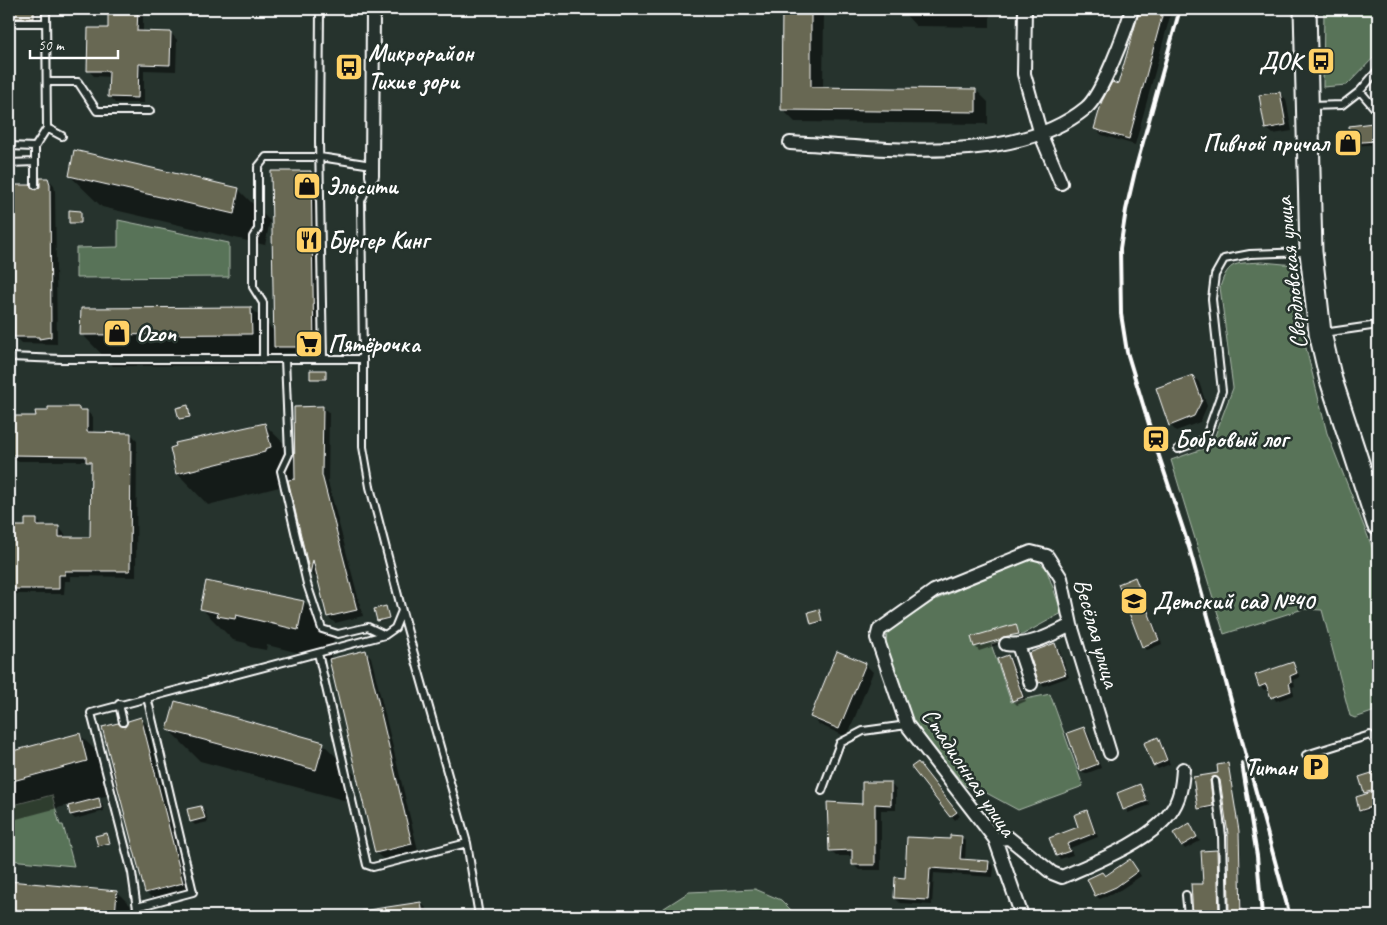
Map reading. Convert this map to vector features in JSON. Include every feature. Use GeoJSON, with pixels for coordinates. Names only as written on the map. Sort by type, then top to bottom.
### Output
{"type":"FeatureCollection","features":[{"type":"Feature","properties":{"kind":"highway","name":"Свердловская улица"},"geometry":{"type":"LineString","coordinates":[[1305,9],[1311,252],[1320,333],[1334,389],[1378,524]]}},
{"type":"Feature","properties":{"kind":"street"},"geometry":{"type":"LineString","coordinates":[[372,171],[373,9]]}},
{"type":"Feature","properties":{"kind":"street"},"geometry":{"type":"LineString","coordinates":[[1025,9],[1024,74],[1041,135],[1062,183]]}},
{"type":"Feature","properties":{"kind":"street"},"geometry":{"type":"LineString","coordinates":[[790,143],[949,150],[999,145],[1041,135],[1087,107],[1106,74],[1126,30],[1132,9]]}},
{"type":"Feature","properties":{"kind":"street","name":"Весёлая улица"},"geometry":{"type":"LineString","coordinates":[[934,591],[1031,552],[1047,556],[1061,578],[1071,625],[1110,753]]}},
{"type":"Feature","properties":{"kind":"street","name":"Стадионная улица"},"geometry":{"type":"LineString","coordinates":[[934,591],[879,630],[877,638],[907,725],[995,839],[1022,916]]}},
{"type":"Feature","properties":{"kind":"street"},"geometry":{"type":"LineString","coordinates":[[1031,684],[1012,645],[1046,637],[1071,625]]}},
{"type":"Feature","properties":{"kind":"street"},"geometry":{"type":"LineString","coordinates":[[995,839],[1009,838],[1052,873],[1062,877],[1141,838],[1170,814],[1180,793],[1184,769]]}},
{"type":"Feature","properties":{"kind":"lane"},"geometry":{"type":"LineString","coordinates":[[36,184],[35,147],[47,128],[46,9]]}},
{"type":"Feature","properties":{"kind":"lane"},"geometry":{"type":"LineString","coordinates":[[320,9],[323,359]]}},
{"type":"Feature","properties":{"kind":"lane"},"geometry":{"type":"LineString","coordinates":[[9,22],[46,22]]}},
{"type":"Feature","properties":{"kind":"lane"},"geometry":{"type":"LineString","coordinates":[[1306,106],[1342,105],[1360,91],[1378,70]]}},
{"type":"Feature","properties":{"kind":"lane"},"geometry":{"type":"LineString","coordinates":[[47,82],[78,82],[97,111],[150,111]]}},
{"type":"Feature","properties":{"kind":"lane"},"geometry":{"type":"LineString","coordinates":[[1360,91],[1378,112]]}},
{"type":"Feature","properties":{"kind":"lane"},"geometry":{"type":"LineString","coordinates":[[47,128],[62,136]]}},
{"type":"Feature","properties":{"kind":"lane"},"geometry":{"type":"LineString","coordinates":[[9,146],[35,147]]}},
{"type":"Feature","properties":{"kind":"lane"},"geometry":{"type":"LineString","coordinates":[[263,360],[263,303],[253,287],[252,238],[258,229],[258,168],[266,157],[320,157],[372,171],[361,201],[363,447],[370,487],[402,611],[467,844],[478,916]]}},
{"type":"Feature","properties":{"kind":"lane"},"geometry":{"type":"LineString","coordinates":[[9,163],[35,162]]}},
{"type":"Feature","properties":{"kind":"lane"},"geometry":{"type":"LineString","coordinates":[[1178,449],[1205,439],[1222,391],[1212,299],[1215,275],[1224,259],[1250,254],[1311,252]]}},
{"type":"Feature","properties":{"kind":"lane"},"geometry":{"type":"LineString","coordinates":[[1320,333],[1378,326]]}},
{"type":"Feature","properties":{"kind":"lane"},"geometry":{"type":"LineString","coordinates":[[9,357],[263,360],[363,359]]}},
{"type":"Feature","properties":{"kind":"lane"},"geometry":{"type":"LineString","coordinates":[[285,359],[289,454],[281,471],[306,584],[322,629],[338,634],[368,627],[385,635]]}},
{"type":"Feature","properties":{"kind":"lane"},"geometry":{"type":"LineString","coordinates":[[138,916],[132,873],[91,713],[385,635],[394,628],[402,611]]}},
{"type":"Feature","properties":{"kind":"lane"},"geometry":{"type":"LineString","coordinates":[[318,653],[367,865],[373,867],[467,844]]}},
{"type":"Feature","properties":{"kind":"lane"},"geometry":{"type":"LineString","coordinates":[[137,907],[193,892],[147,698]]}},
{"type":"Feature","properties":{"kind":"lane"},"geometry":{"type":"LineString","coordinates":[[120,704],[123,722]]}},
{"type":"Feature","properties":{"kind":"lane"},"geometry":{"type":"LineString","coordinates":[[822,791],[840,743],[863,731],[907,725]]}},
{"type":"Feature","properties":{"kind":"lane"},"geometry":{"type":"LineString","coordinates":[[1306,756],[1370,735],[1378,744]]}},
{"type":"Feature","properties":{"kind":"lane"},"geometry":{"type":"LineString","coordinates":[[1215,781],[1222,836],[1224,916]]}},
{"type":"Feature","properties":{"kind":"lane"},"geometry":{"type":"LineString","coordinates":[[1186,896],[1188,916]]}},
{"type":"Feature","properties":{"kind":"green space"},"geometry":{"type":"Polygon","coordinates":[[[1324,9],[1378,9],[1378,53],[1347,85],[1323,87],[1324,9]]]}},
{"type":"Feature","properties":{"kind":"green space"},"geometry":{"type":"Polygon","coordinates":[[[118,220],[229,243],[229,277],[76,278],[76,248],[118,247],[118,220]]]}},
{"type":"Feature","properties":{"kind":"green space"},"geometry":{"type":"Polygon","coordinates":[[[1262,262],[1295,265],[1306,348],[1327,433],[1378,562],[1378,710],[1355,718],[1350,716],[1322,610],[1303,609],[1224,634],[1171,460],[1211,446],[1233,388],[1220,287],[1223,278],[1231,267],[1240,263],[1262,262]]]}},
{"type":"Feature","properties":{"kind":"green space"},"geometry":{"type":"Polygon","coordinates":[[[1033,557],[1046,568],[1062,613],[1022,635],[991,644],[1011,702],[1050,694],[1083,786],[1018,810],[979,789],[965,786],[912,720],[886,644],[887,632],[935,600],[1033,557]]]}},
{"type":"Feature","properties":{"kind":"green space"},"geometry":{"type":"Polygon","coordinates":[[[52,795],[60,825],[63,825],[74,866],[9,860],[9,806],[52,795]]]}},
{"type":"Feature","properties":{"kind":"green space"},"geometry":{"type":"Polygon","coordinates":[[[755,889],[781,900],[793,912],[793,916],[661,916],[661,910],[689,892],[755,889]]]}},
{"type":"Feature","properties":{"kind":"building"},"geometry":{"type":"Polygon","coordinates":[[[9,9],[34,9],[34,18],[9,18],[9,9]]]}},
{"type":"Feature","properties":{"kind":"building"},"geometry":{"type":"Polygon","coordinates":[[[108,9],[138,9],[137,31],[171,32],[170,65],[139,64],[138,98],[108,97],[109,71],[87,71],[88,28],[108,28],[108,9]]]}},
{"type":"Feature","properties":{"kind":"building"},"geometry":{"type":"Polygon","coordinates":[[[782,9],[811,9],[811,87],[976,89],[976,112],[781,110],[782,9]]]}},
{"type":"Feature","properties":{"kind":"building"},"geometry":{"type":"Polygon","coordinates":[[[1140,9],[1164,9],[1129,139],[1094,129],[1102,101],[1112,82],[1118,84],[1140,9]]]}},
{"type":"Feature","properties":{"kind":"building"},"geometry":{"type":"Polygon","coordinates":[[[1280,92],[1286,125],[1265,129],[1259,95],[1280,92]]]}},
{"type":"Feature","properties":{"kind":"building"},"geometry":{"type":"Polygon","coordinates":[[[1373,123],[1375,141],[1350,143],[1349,126],[1373,123]]]}},
{"type":"Feature","properties":{"kind":"building"},"geometry":{"type":"Polygon","coordinates":[[[74,150],[239,188],[234,214],[69,176],[74,150]]]}},
{"type":"Feature","properties":{"kind":"building"},"geometry":{"type":"Polygon","coordinates":[[[271,171],[311,171],[314,347],[274,347],[271,171]]]}},
{"type":"Feature","properties":{"kind":"building"},"geometry":{"type":"Polygon","coordinates":[[[40,178],[48,178],[50,184],[51,337],[39,339],[39,337],[14,337],[12,185],[30,185],[35,190],[40,187],[40,178]]]}},
{"type":"Feature","properties":{"kind":"building"},"geometry":{"type":"Polygon","coordinates":[[[69,210],[81,211],[81,223],[69,223],[69,210]]]}},
{"type":"Feature","properties":{"kind":"building"},"geometry":{"type":"Polygon","coordinates":[[[251,307],[252,334],[80,335],[81,308],[251,307]]]}},
{"type":"Feature","properties":{"kind":"building"},"geometry":{"type":"Polygon","coordinates":[[[310,370],[326,370],[326,379],[310,379],[310,370]]]}},
{"type":"Feature","properties":{"kind":"building"},"geometry":{"type":"Polygon","coordinates":[[[1193,375],[1202,400],[1194,416],[1169,426],[1156,388],[1193,375]]]}},
{"type":"Feature","properties":{"kind":"building"},"geometry":{"type":"Polygon","coordinates":[[[188,405],[190,417],[179,419],[176,408],[188,405]]]}},
{"type":"Feature","properties":{"kind":"building"},"geometry":{"type":"Polygon","coordinates":[[[323,406],[322,475],[357,610],[327,617],[313,560],[310,574],[288,480],[295,479],[294,407],[323,406]]]}},
{"type":"Feature","properties":{"kind":"building"},"geometry":{"type":"Polygon","coordinates":[[[48,407],[79,407],[79,410],[87,410],[87,432],[131,433],[130,571],[65,571],[65,575],[59,575],[59,589],[9,589],[9,526],[25,526],[25,519],[37,519],[37,526],[59,526],[59,537],[90,537],[91,462],[86,462],[86,456],[9,455],[9,419],[11,416],[36,416],[35,411],[48,411],[48,407]]]}},
{"type":"Feature","properties":{"kind":"building"},"geometry":{"type":"Polygon","coordinates":[[[265,423],[271,447],[265,449],[265,452],[176,474],[170,448],[176,446],[175,443],[265,423]]]}},
{"type":"Feature","properties":{"kind":"building"},"geometry":{"type":"Polygon","coordinates":[[[1135,577],[1159,640],[1142,647],[1118,584],[1135,577]]]}},
{"type":"Feature","properties":{"kind":"building"},"geometry":{"type":"Polygon","coordinates":[[[206,581],[304,601],[298,630],[236,615],[235,619],[217,616],[218,613],[200,609],[206,581]]]}},
{"type":"Feature","properties":{"kind":"building"},"geometry":{"type":"Polygon","coordinates":[[[386,606],[389,618],[377,621],[374,609],[386,606]]]}},
{"type":"Feature","properties":{"kind":"building"},"geometry":{"type":"Polygon","coordinates":[[[819,609],[822,621],[811,624],[808,612],[819,609]]]}},
{"type":"Feature","properties":{"kind":"building"},"geometry":{"type":"Polygon","coordinates":[[[1016,624],[1019,634],[1003,637],[999,640],[974,647],[971,637],[1016,624]]]}},
{"type":"Feature","properties":{"kind":"building"},"geometry":{"type":"Polygon","coordinates":[[[1055,643],[1066,674],[1039,683],[1029,653],[1055,643]]]}},
{"type":"Feature","properties":{"kind":"building"},"geometry":{"type":"Polygon","coordinates":[[[366,650],[412,844],[375,853],[329,659],[366,650]]]}},
{"type":"Feature","properties":{"kind":"building"},"geometry":{"type":"Polygon","coordinates":[[[837,651],[866,663],[839,729],[810,717],[837,651]]]}},
{"type":"Feature","properties":{"kind":"building"},"geometry":{"type":"Polygon","coordinates":[[[1008,655],[1023,697],[1012,701],[997,659],[1008,655]]]}},
{"type":"Feature","properties":{"kind":"building"},"geometry":{"type":"Polygon","coordinates":[[[1293,662],[1297,673],[1290,676],[1291,691],[1271,698],[1266,684],[1259,687],[1255,675],[1293,662]]]}},
{"type":"Feature","properties":{"kind":"building"},"geometry":{"type":"Polygon","coordinates":[[[175,701],[324,742],[316,770],[167,730],[175,701]]]}},
{"type":"Feature","properties":{"kind":"building"},"geometry":{"type":"Polygon","coordinates":[[[141,717],[183,883],[145,893],[102,727],[118,723],[125,727],[128,721],[141,717]]]}},
{"type":"Feature","properties":{"kind":"building"},"geometry":{"type":"Polygon","coordinates":[[[1084,727],[1098,764],[1080,771],[1067,733],[1084,727]]]}},
{"type":"Feature","properties":{"kind":"building"},"geometry":{"type":"Polygon","coordinates":[[[80,733],[87,761],[9,782],[9,752],[80,733]]]}},
{"type":"Feature","properties":{"kind":"building"},"geometry":{"type":"Polygon","coordinates":[[[1158,737],[1167,760],[1153,766],[1144,743],[1158,737]]]}},
{"type":"Feature","properties":{"kind":"building"},"geometry":{"type":"Polygon","coordinates":[[[918,762],[957,812],[950,817],[911,767],[918,762]]]}},
{"type":"Feature","properties":{"kind":"building"},"geometry":{"type":"Polygon","coordinates":[[[1228,763],[1239,831],[1241,916],[1229,916],[1228,834],[1220,780],[1215,776],[1210,780],[1213,806],[1198,809],[1193,777],[1218,773],[1217,765],[1228,763]]]}},
{"type":"Feature","properties":{"kind":"building"},"geometry":{"type":"Polygon","coordinates":[[[1378,771],[1378,789],[1364,793],[1359,777],[1378,771]]]}},
{"type":"Feature","properties":{"kind":"building"},"geometry":{"type":"Polygon","coordinates":[[[862,782],[891,782],[891,805],[875,804],[875,865],[852,865],[852,850],[829,851],[827,802],[862,804],[862,782]]]}},
{"type":"Feature","properties":{"kind":"building"},"geometry":{"type":"Polygon","coordinates":[[[1140,784],[1147,801],[1123,810],[1117,793],[1140,784]]]}},
{"type":"Feature","properties":{"kind":"building"},"geometry":{"type":"Polygon","coordinates":[[[1372,792],[1375,806],[1359,811],[1356,797],[1372,792]]]}},
{"type":"Feature","properties":{"kind":"building"},"geometry":{"type":"Polygon","coordinates":[[[99,798],[101,808],[70,815],[68,806],[99,798]]]}},
{"type":"Feature","properties":{"kind":"building"},"geometry":{"type":"Polygon","coordinates":[[[201,806],[205,818],[190,822],[187,809],[201,806]]]}},
{"type":"Feature","properties":{"kind":"building"},"geometry":{"type":"Polygon","coordinates":[[[1087,810],[1095,833],[1067,844],[1070,851],[1056,856],[1049,838],[1078,827],[1074,815],[1087,810]]]}},
{"type":"Feature","properties":{"kind":"building"},"geometry":{"type":"Polygon","coordinates":[[[1190,823],[1197,837],[1181,846],[1173,833],[1190,823]]]}},
{"type":"Feature","properties":{"kind":"building"},"geometry":{"type":"Polygon","coordinates":[[[107,833],[110,843],[98,846],[95,836],[107,833]]]}},
{"type":"Feature","properties":{"kind":"building"},"geometry":{"type":"Polygon","coordinates":[[[950,835],[962,836],[960,859],[989,861],[988,872],[930,868],[928,900],[894,898],[895,877],[905,878],[907,837],[950,839],[950,835]]]}},
{"type":"Feature","properties":{"kind":"building"},"geometry":{"type":"Polygon","coordinates":[[[1217,850],[1219,916],[1193,916],[1191,884],[1203,884],[1201,851],[1217,850]]]}},
{"type":"Feature","properties":{"kind":"building"},"geometry":{"type":"Polygon","coordinates":[[[1130,859],[1138,871],[1116,887],[1095,896],[1087,879],[1102,872],[1105,876],[1130,859]]]}},
{"type":"Feature","properties":{"kind":"building"},"geometry":{"type":"Polygon","coordinates":[[[9,881],[117,891],[115,916],[85,916],[9,909],[9,881]]]}},
{"type":"Feature","properties":{"kind":"building"},"geometry":{"type":"Polygon","coordinates":[[[421,902],[423,916],[362,916],[361,911],[421,902]]]}},
{"type":"Feature","properties":{"kind":"railway"},"geometry":{"type":"LineString","coordinates":[[1180,9],[1126,210],[1120,249],[1121,314],[1127,352],[1189,547],[1290,916]]}},
{"type":"Feature","properties":{"kind":"railway"},"geometry":{"type":"LineString","coordinates":[[1242,763],[1257,856],[1262,916]]}},
{"type":"Feature","properties":{"kind":"place","name":"ДОК"},"geometry":{"type":"Point","coordinates":[1321,61]}},
{"type":"Feature","properties":{"kind":"place","name":"Микрорайон Тихие зори"},"geometry":{"type":"Point","coordinates":[349,67]}},
{"type":"Feature","properties":{"kind":"place","name":"Пивной причал"},"geometry":{"type":"Point","coordinates":[1348,143]}},
{"type":"Feature","properties":{"kind":"place","name":"Эльсити"},"geometry":{"type":"Point","coordinates":[307,186]}},
{"type":"Feature","properties":{"kind":"place","name":"Бургер Кинг"},"geometry":{"type":"Point","coordinates":[309,240]}},
{"type":"Feature","properties":{"kind":"place","name":"Ozon"},"geometry":{"type":"Point","coordinates":[117,333]}},
{"type":"Feature","properties":{"kind":"place","name":"Пятёрочка"},"geometry":{"type":"Point","coordinates":[309,344]}},
{"type":"Feature","properties":{"kind":"place","name":"Бобровый лог"},"geometry":{"type":"Point","coordinates":[1156,439]}},
{"type":"Feature","properties":{"kind":"place","name":"Детский сад №40"},"geometry":{"type":"Point","coordinates":[1134,601]}},
{"type":"Feature","properties":{"kind":"place","name":"Титан"},"geometry":{"type":"Point","coordinates":[1316,767]}}]}
